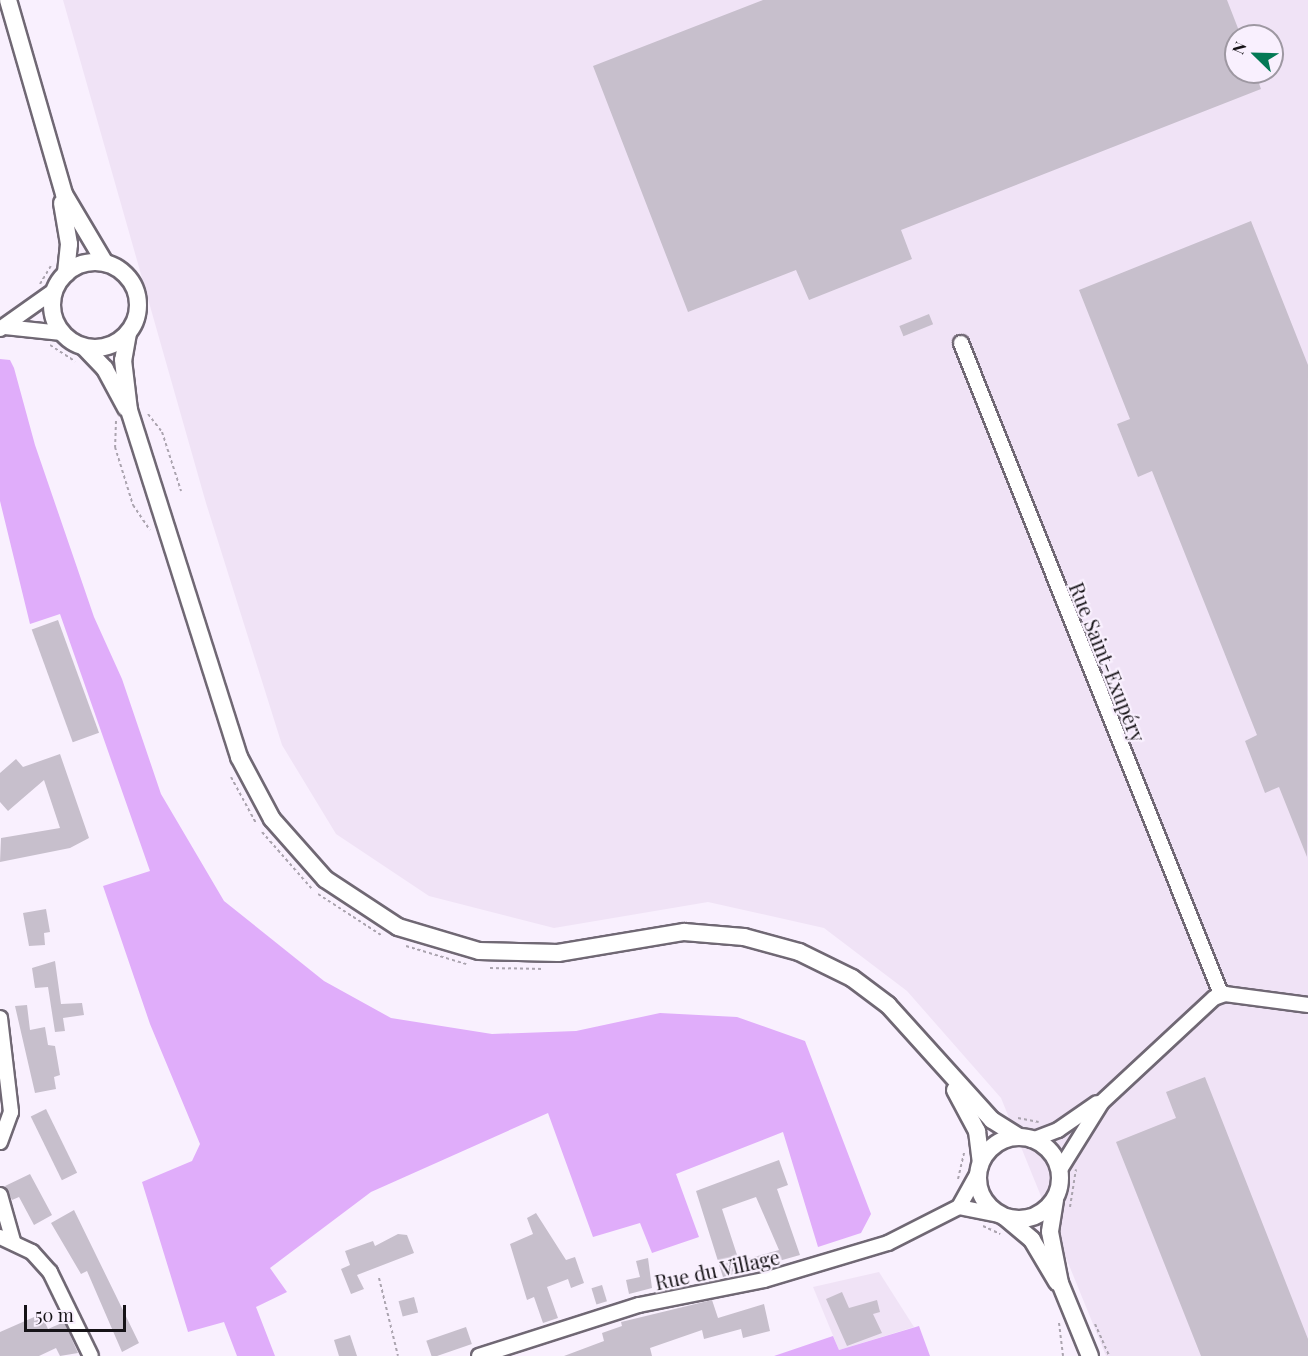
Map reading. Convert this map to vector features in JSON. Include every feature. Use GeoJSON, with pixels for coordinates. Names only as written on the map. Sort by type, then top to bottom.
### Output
{"type":"FeatureCollection","features":[{"type":"Feature","properties":{"kind":"street"},"geometry":{"type":"LineString","coordinates":[[8,0],[64,194],[69,252],[66,274]]}},
{"type":"Feature","properties":{"kind":"street"},"geometry":{"type":"LineString","coordinates":[[64,194],[105,263]]}},
{"type":"Feature","properties":{"kind":"street"},"geometry":{"type":"LineString","coordinates":[[2,328],[55,290],[66,274],[82,264],[105,263],[122,271],[137,294],[135,322],[128,333],[123,360],[129,412],[239,758],[272,819],[325,879],[398,927],[479,951],[558,953],[684,932],[723,933],[779,945],[835,968],[879,997],[921,1036],[955,1083],[992,1120],[1052,1154],[1059,1171]]}},
{"type":"Feature","properties":{"kind":"street"},"geometry":{"type":"LineString","coordinates":[[55,290],[53,312],[62,333]]}},
{"type":"Feature","properties":{"kind":"street"},"geometry":{"type":"LineString","coordinates":[[2,328],[62,333],[84,347],[105,369],[129,412]]}},
{"type":"Feature","properties":{"kind":"street"},"geometry":{"type":"LineString","coordinates":[[84,347],[108,346],[128,333]]}},
{"type":"Feature","properties":{"kind":"street","name":"Rue Saint-Exupéry"},"geometry":{"type":"LineString","coordinates":[[961,344],[1221,994]]}},
{"type":"Feature","properties":{"kind":"street"},"geometry":{"type":"LineString","coordinates":[[1055,1197],[1028,1218],[1002,1216],[959,1207],[980,1167],[996,1144],[1058,1130],[1102,1102],[1221,994],[1308,1005]]}},
{"type":"Feature","properties":{"kind":"street"},"geometry":{"type":"LineString","coordinates":[[0,1018],[11,1112],[0,1142]]}},
{"type":"Feature","properties":{"kind":"street"},"geometry":{"type":"LineString","coordinates":[[955,1083],[977,1131],[982,1197],[1032,1240],[1060,1283],[1090,1356]]}},
{"type":"Feature","properties":{"kind":"street"},"geometry":{"type":"LineString","coordinates":[[1060,1283],[1050,1232],[1059,1171],[1102,1102]]}},
{"type":"Feature","properties":{"kind":"street"},"geometry":{"type":"LineString","coordinates":[[0,1195],[7,1239],[32,1252],[58,1283],[91,1356]]}},
{"type":"Feature","properties":{"kind":"street","name":"Rue du Village"},"geometry":{"type":"LineString","coordinates":[[479,1356],[639,1305],[764,1280],[853,1255],[888,1243],[959,1207]]}},
{"type":"Feature","properties":{"kind":"path"},"geometry":{"type":"LineString","coordinates":[[35,291],[54,262]]}},
{"type":"Feature","properties":{"kind":"path"},"geometry":{"type":"LineString","coordinates":[[42,342],[81,364]]}},
{"type":"Feature","properties":{"kind":"path"},"geometry":{"type":"LineString","coordinates":[[151,532],[133,505],[115,447],[129,412],[162,432],[181,491]]}},
{"type":"Feature","properties":{"kind":"path"},"geometry":{"type":"LineString","coordinates":[[230,774],[258,827],[300,878],[348,917],[385,937]]}},
{"type":"Feature","properties":{"kind":"path"},"geometry":{"type":"LineString","coordinates":[[399,944],[472,965]]}},
{"type":"Feature","properties":{"kind":"path"},"geometry":{"type":"LineString","coordinates":[[482,967],[547,969]]}},
{"type":"Feature","properties":{"kind":"path"},"geometry":{"type":"LineString","coordinates":[[1010,1116],[1048,1121]]}},
{"type":"Feature","properties":{"kind":"path"},"geometry":{"type":"LineString","coordinates":[[957,1183],[964,1143]]}},
{"type":"Feature","properties":{"kind":"path"},"geometry":{"type":"LineString","coordinates":[[1068,1210],[1077,1188],[1077,1158]]}},
{"type":"Feature","properties":{"kind":"path"},"geometry":{"type":"LineString","coordinates":[[978,1223],[1006,1236]]}},
{"type":"Feature","properties":{"kind":"path"},"geometry":{"type":"LineString","coordinates":[[379,1278],[398,1356]]}},
{"type":"Feature","properties":{"kind":"path"},"geometry":{"type":"LineString","coordinates":[[1057,1316],[1063,1356]]}},
{"type":"Feature","properties":{"kind":"path"},"geometry":{"type":"LineString","coordinates":[[1093,1322],[1109,1356]]}},
{"type":"Feature","properties":{"kind":"shaded area"},"geometry":{"type":"Polygon","coordinates":[[[63,0],[1308,0],[1308,1356],[1106,1356],[1001,1098],[907,991],[824,928],[708,902],[554,928],[429,896],[336,834],[282,745],[206,503],[63,0]]]}},
{"type":"Feature","properties":{"kind":"shaded area"},"geometry":{"type":"Polygon","coordinates":[[[0,359],[10,360],[14,368],[35,445],[94,617],[122,679],[161,794],[224,901],[324,981],[391,1018],[492,1034],[576,1031],[660,1013],[737,1017],[805,1041],[871,1214],[861,1233],[818,1247],[783,1132],[676,1174],[699,1237],[652,1253],[640,1223],[593,1237],[548,1113],[371,1192],[270,1268],[287,1292],[256,1307],[275,1356],[237,1356],[224,1322],[188,1332],[142,1182],[192,1161],[200,1144],[150,1024],[103,886],[150,871],[60,614],[30,624],[0,501],[0,359]]]}},
{"type":"Feature","properties":{"kind":"shaded area"},"geometry":{"type":"Polygon","coordinates":[[[879,1272],[914,1327],[839,1350],[813,1287],[879,1272]]]}},
{"type":"Feature","properties":{"kind":"shaded area"},"geometry":{"type":"Polygon","coordinates":[[[919,1326],[930,1356],[774,1356],[833,1336],[839,1350],[919,1326]]]}},
{"type":"Feature","properties":{"kind":"building"},"geometry":{"type":"Polygon","coordinates":[[[763,0],[1227,0],[1236,24],[1224,24],[1224,84],[1259,84],[1261,89],[901,230],[912,259],[809,300],[796,270],[688,312],[593,66],[763,0]]]}},
{"type":"Feature","properties":{"kind":"building"},"geometry":{"type":"Polygon","coordinates":[[[1251,221],[1308,365],[1307,857],[1279,787],[1265,793],[1245,741],[1257,735],[1152,471],[1138,477],[1117,424],[1130,419],[1079,290],[1251,221]]]}},
{"type":"Feature","properties":{"kind":"building"},"geometry":{"type":"Polygon","coordinates":[[[929,314],[933,324],[903,336],[899,326],[929,314]]]}},
{"type":"Feature","properties":{"kind":"building"},"geometry":{"type":"Polygon","coordinates":[[[58,620],[99,733],[73,742],[32,630],[58,620]]]}},
{"type":"Feature","properties":{"kind":"building"},"geometry":{"type":"Polygon","coordinates":[[[60,754],[89,838],[70,848],[0,862],[1,838],[60,828],[44,780],[8,811],[0,802],[0,773],[16,759],[23,767],[60,754]]]}},
{"type":"Feature","properties":{"kind":"building"},"geometry":{"type":"Polygon","coordinates":[[[46,909],[50,932],[44,933],[45,945],[29,946],[23,913],[46,909]]]}},
{"type":"Feature","properties":{"kind":"building"},"geometry":{"type":"Polygon","coordinates":[[[55,961],[61,1004],[82,1003],[84,1015],[63,1018],[65,1031],[55,1032],[48,987],[35,988],[32,968],[55,961]]]}},
{"type":"Feature","properties":{"kind":"building"},"geometry":{"type":"Polygon","coordinates":[[[27,1005],[30,1030],[45,1027],[48,1045],[55,1046],[60,1075],[54,1077],[56,1089],[35,1093],[15,1006],[27,1005]]]}},
{"type":"Feature","properties":{"kind":"building"},"geometry":{"type":"Polygon","coordinates":[[[1205,1077],[1308,1339],[1308,1356],[1201,1356],[1116,1142],[1176,1118],[1166,1092],[1205,1077]]]}},
{"type":"Feature","properties":{"kind":"building"},"geometry":{"type":"Polygon","coordinates":[[[46,1109],[77,1173],[62,1180],[31,1116],[46,1109]]]}},
{"type":"Feature","properties":{"kind":"building"},"geometry":{"type":"Polygon","coordinates":[[[779,1160],[788,1185],[777,1189],[800,1255],[723,1277],[696,1191],[779,1160]],[[756,1197],[722,1209],[739,1261],[779,1250],[756,1197]]]}},
{"type":"Feature","properties":{"kind":"building"},"geometry":{"type":"Polygon","coordinates":[[[30,1174],[52,1215],[34,1225],[19,1197],[12,1200],[5,1186],[30,1174]]]}},
{"type":"Feature","properties":{"kind":"building"},"geometry":{"type":"Polygon","coordinates":[[[74,1210],[139,1343],[122,1352],[87,1271],[81,1274],[51,1223],[74,1210]]]}},
{"type":"Feature","properties":{"kind":"building"},"geometry":{"type":"Polygon","coordinates":[[[536,1213],[566,1260],[575,1257],[584,1283],[571,1288],[568,1279],[547,1287],[558,1318],[543,1323],[534,1297],[527,1300],[510,1244],[533,1234],[527,1218],[536,1213]]]}},
{"type":"Feature","properties":{"kind":"building"},"geometry":{"type":"Polygon","coordinates":[[[398,1234],[407,1235],[414,1253],[357,1275],[364,1289],[351,1294],[341,1269],[350,1265],[345,1251],[373,1241],[375,1246],[398,1234]]]}},
{"type":"Feature","properties":{"kind":"building"},"geometry":{"type":"Polygon","coordinates":[[[648,1258],[652,1288],[629,1294],[626,1280],[640,1277],[636,1261],[648,1258]]]}},
{"type":"Feature","properties":{"kind":"building"},"geometry":{"type":"Polygon","coordinates":[[[602,1285],[607,1301],[596,1304],[591,1288],[602,1285]]]}},
{"type":"Feature","properties":{"kind":"building"},"geometry":{"type":"Polygon","coordinates":[[[842,1292],[849,1308],[877,1300],[880,1312],[873,1314],[882,1333],[847,1346],[826,1299],[842,1292]]]}},
{"type":"Feature","properties":{"kind":"building"},"geometry":{"type":"Polygon","coordinates":[[[414,1297],[418,1312],[403,1317],[399,1301],[414,1297]]]}},
{"type":"Feature","properties":{"kind":"building"},"geometry":{"type":"Polygon","coordinates":[[[712,1300],[718,1318],[764,1304],[770,1331],[743,1338],[741,1329],[704,1339],[702,1330],[650,1348],[652,1356],[564,1356],[604,1341],[602,1333],[622,1326],[621,1322],[712,1300]]]}},
{"type":"Feature","properties":{"kind":"building"},"geometry":{"type":"Polygon","coordinates":[[[41,1314],[48,1329],[64,1322],[78,1353],[60,1356],[56,1348],[39,1356],[0,1356],[0,1332],[41,1314]]]}},
{"type":"Feature","properties":{"kind":"building"},"geometry":{"type":"Polygon","coordinates":[[[466,1327],[472,1344],[432,1356],[426,1341],[466,1327]]]}},
{"type":"Feature","properties":{"kind":"building"},"geometry":{"type":"Polygon","coordinates":[[[350,1335],[357,1356],[339,1356],[334,1340],[350,1335]]]}}]}
